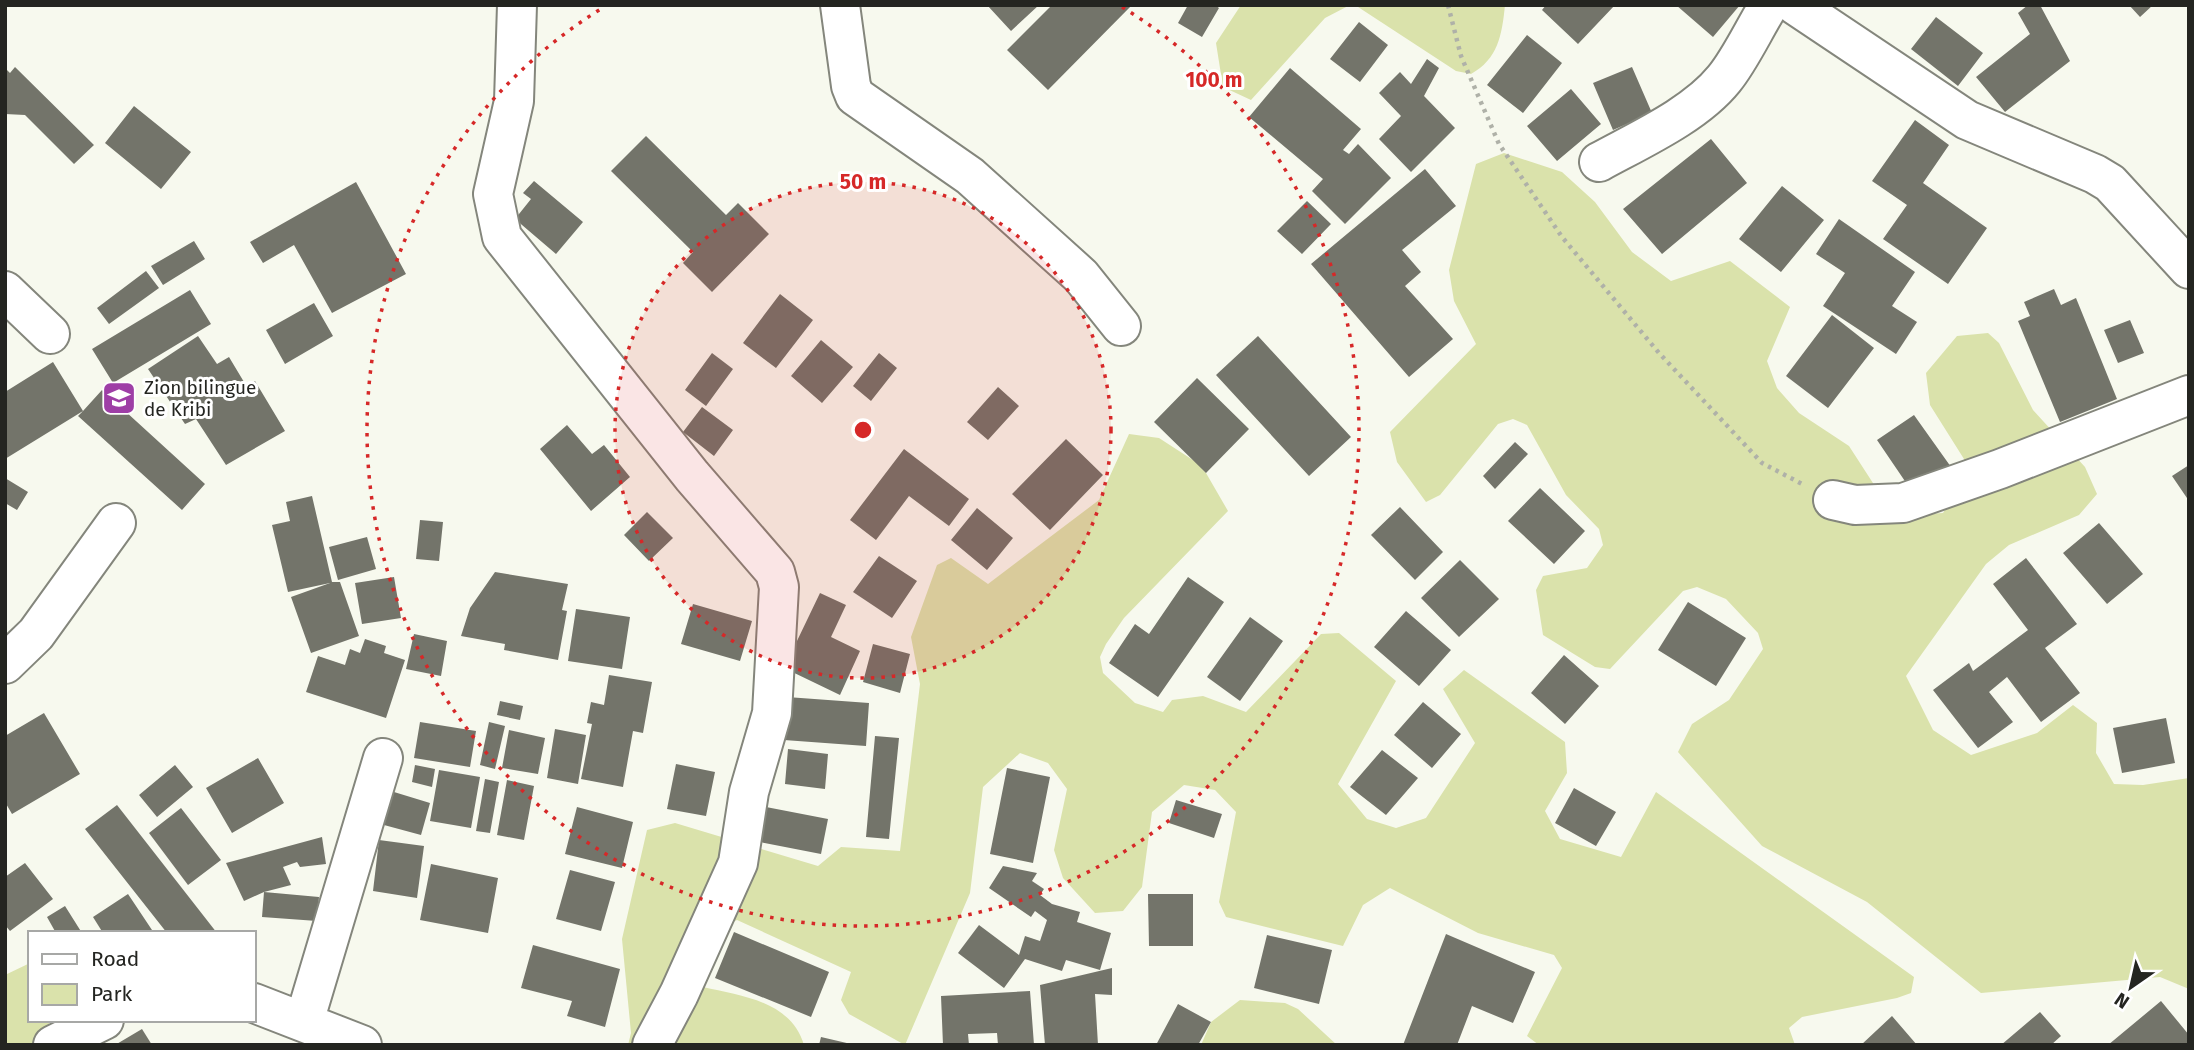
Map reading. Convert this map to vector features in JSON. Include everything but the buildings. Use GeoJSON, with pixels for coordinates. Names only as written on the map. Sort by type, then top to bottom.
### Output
{"type":"FeatureCollection","features":[{"type":"Feature","properties":{"kind":"street"},"geometry":{"type":"LineString","coordinates":[[517,5],[514,101],[494,194],[502,237],[692,476],[770,565],[779,586],[772,713],[749,792],[738,863],[679,994],[652,1045]]}},
{"type":"Feature","properties":{"kind":"street"},"geometry":{"type":"LineString","coordinates":[[840,5],[851,86],[855,96],[970,176],[1081,275],[1121,326]]}},
{"type":"Feature","properties":{"kind":"street"},"geometry":{"type":"LineString","coordinates":[[1599,162],[1671,123],[1724,79],[1769,5]]}},
{"type":"Feature","properties":{"kind":"street"},"geometry":{"type":"LineString","coordinates":[[1795,5],[1967,120],[2095,174],[2110,183],[2189,269]]}},
{"type":"Feature","properties":{"kind":"street"},"geometry":{"type":"LineString","coordinates":[[5,291],[50,334]]}},
{"type":"Feature","properties":{"kind":"street"},"geometry":{"type":"LineString","coordinates":[[1833,500],[1855,505],[1903,503],[2000,469],[2189,395]]}},
{"type":"Feature","properties":{"kind":"street"},"geometry":{"type":"LineString","coordinates":[[5,664],[36,634],[116,523]]}},
{"type":"Feature","properties":{"kind":"street"},"geometry":{"type":"LineString","coordinates":[[293,1034],[383,758]]}},
{"type":"Feature","properties":{"kind":"street"},"geometry":{"type":"LineString","coordinates":[[261,1005],[293,1034],[362,1045]]}},
{"type":"Feature","properties":{"kind":"street"},"geometry":{"type":"LineString","coordinates":[[52,1045],[100,1022]]}},
{"type":"Feature","properties":{"kind":"path"},"geometry":{"type":"LineString","coordinates":[[1448,5],[1461,57],[1499,144],[1562,237],[1659,353],[1762,463],[1833,500]]}},
{"type":"Feature","properties":{"kind":"green space"},"geometry":{"type":"Polygon","coordinates":[[[1241,5],[1350,5],[1325,18],[1251,100],[1223,87],[1216,43],[1241,5]]]}},
{"type":"Feature","properties":{"kind":"green space"},"geometry":{"type":"Polygon","coordinates":[[[1355,5],[1505,5],[1497,45],[1487,61],[1471,74],[1456,71],[1355,5]]]}},
{"type":"Feature","properties":{"kind":"green space"},"geometry":{"type":"Polygon","coordinates":[[[1504,153],[1562,172],[1595,202],[1632,252],[1671,281],[1730,261],[1790,307],[1767,361],[1777,388],[1799,413],[1849,446],[1882,497],[1908,515],[1943,513],[1965,475],[1964,459],[1930,405],[1926,373],[1957,336],[1988,333],[1999,343],[2033,410],[2085,467],[2097,494],[2079,515],[2009,545],[1986,564],[1906,676],[1933,730],[1971,755],[2037,733],[2073,705],[2097,723],[2096,753],[2114,784],[2143,785],[2189,778],[2189,989],[2160,977],[1981,993],[1867,902],[1762,846],[1678,752],[1692,724],[1729,700],[1763,649],[1758,633],[1726,599],[1697,587],[1683,591],[1610,669],[1595,667],[1543,635],[1536,590],[1543,576],[1587,568],[1603,545],[1599,529],[1566,495],[1527,425],[1513,419],[1498,424],[1440,495],[1426,502],[1397,462],[1390,432],[1476,344],[1454,301],[1449,270],[1476,164],[1504,153]]]}},
{"type":"Feature","properties":{"kind":"green space"},"geometry":{"type":"Polygon","coordinates":[[[1129,434],[1159,438],[1196,462],[1206,473],[1228,511],[1124,618],[1106,644],[1100,657],[1103,673],[1135,703],[1163,712],[1172,700],[1203,696],[1246,712],[1321,634],[1339,633],[1396,681],[1338,784],[1367,819],[1396,828],[1426,818],[1475,743],[1443,689],[1464,670],[1565,742],[1567,773],[1545,811],[1560,839],[1621,857],[1656,792],[1914,977],[1911,993],[1802,1017],[1789,1028],[1795,1045],[1539,1045],[1527,1036],[1562,968],[1554,955],[1478,933],[1390,888],[1363,905],[1343,946],[1226,917],[1219,902],[1236,812],[1215,790],[1184,785],[1152,812],[1142,887],[1123,911],[1095,913],[1063,878],[1054,850],[1067,789],[1048,763],[1020,753],[983,787],[970,893],[905,1045],[849,1014],[841,1000],[851,972],[737,920],[711,933],[703,987],[749,998],[777,1010],[798,1030],[804,1045],[628,1045],[631,1033],[622,939],[647,830],[675,823],[818,866],[841,847],[900,851],[920,684],[911,637],[937,565],[951,558],[988,584],[1099,500],[1129,434]]]}},
{"type":"Feature","properties":{"kind":"green space"},"geometry":{"type":"Polygon","coordinates":[[[28,964],[28,1022],[49,1022],[49,1045],[5,1045],[5,975],[28,964]]]}},
{"type":"Feature","properties":{"kind":"green space"},"geometry":{"type":"Polygon","coordinates":[[[1240,1000],[1285,1003],[1298,1009],[1337,1045],[1201,1045],[1211,1022],[1240,1000]]]}},
{"type":"Feature","properties":{"kind":"place","name":"Zion bilingue de Kribi"},"geometry":{"type":"Point","coordinates":[119,398]}}]}
